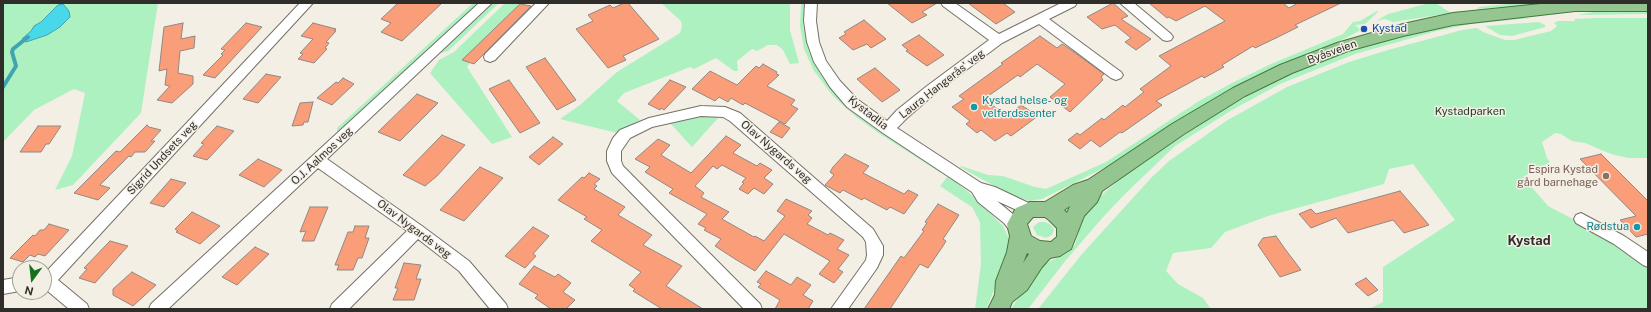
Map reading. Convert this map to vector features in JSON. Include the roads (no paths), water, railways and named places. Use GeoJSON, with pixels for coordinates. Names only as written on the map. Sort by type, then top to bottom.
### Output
{"type":"FeatureCollection","features":[{"type":"Feature","properties":{"kind":"main road","name":"Byåsveien"},"geometry":{"type":"LineString","coordinates":[[1039,210],[1080,190],[1094,186],[1178,129],[1238,92],[1286,69],[1350,45],[1403,30],[1453,19],[1490,14],[1575,6],[1648,6]]}},
{"type":"Feature","properties":{"kind":"main road","name":"Byåsveien"},"geometry":{"type":"LineString","coordinates":[[1068,231],[1077,211],[1090,197],[1094,186]]}},
{"type":"Feature","properties":{"kind":"main road"},"geometry":{"type":"LineString","coordinates":[[1001,302],[1006,281],[1017,252],[1019,219],[1023,214],[1039,210],[1056,214],[1062,219],[1068,231],[1064,243],[1053,250],[1045,250],[1030,246],[1019,233]]}},
{"type":"Feature","properties":{"kind":"main road"},"geometry":{"type":"LineString","coordinates":[[1001,302],[1020,284],[1035,261],[1045,250]]}},
{"type":"Feature","properties":{"kind":"street","name":"Sigrid Undsets veg"},"geometry":{"type":"LineString","coordinates":[[52,275],[307,3]]}},
{"type":"Feature","properties":{"kind":"street","name":"O.J. Aalmos veg"},"geometry":{"type":"LineString","coordinates":[[157,309],[486,3]]}},
{"type":"Feature","properties":{"kind":"street"},"geometry":{"type":"LineString","coordinates":[[490,57],[544,3]]}},
{"type":"Feature","properties":{"kind":"street","name":"Kystadlia"},"geometry":{"type":"LineString","coordinates":[[811,3],[810,21],[813,42],[820,62],[844,95],[888,129],[977,188],[990,191],[1039,210]]}},
{"type":"Feature","properties":{"kind":"street","name":"Laura Hangerås' veg"},"geometry":{"type":"LineString","coordinates":[[947,3],[998,40]]}},
{"type":"Feature","properties":{"kind":"street","name":"Laura Hangerås' veg"},"geometry":{"type":"LineString","coordinates":[[888,129],[902,114],[932,89],[998,40],[1038,18],[1071,3]]}},
{"type":"Feature","properties":{"kind":"street"},"geometry":{"type":"LineString","coordinates":[[1126,3],[1167,38]]}},
{"type":"Feature","properties":{"kind":"street"},"geometry":{"type":"LineString","coordinates":[[1038,18],[1116,75]]}},
{"type":"Feature","properties":{"kind":"street","name":"Olav Nygards veg"},"geometry":{"type":"LineString","coordinates":[[754,309],[617,169],[614,161],[614,151],[618,142],[625,134],[649,123],[701,111],[725,112],[735,117],[868,233],[872,239],[875,246],[875,255],[872,264],[838,309]]}},
{"type":"Feature","properties":{"kind":"street","name":"Olav Nygards veg"},"geometry":{"type":"LineString","coordinates":[[318,160],[417,230],[464,266],[500,309]]}},
{"type":"Feature","properties":{"kind":"street","name":"Kystadlia"},"geometry":{"type":"LineString","coordinates":[[977,188],[983,198],[1009,220],[1019,233]]}},
{"type":"Feature","properties":{"kind":"street"},"geometry":{"type":"LineString","coordinates":[[1581,219],[1619,240],[1648,260]]}},
{"type":"Feature","properties":{"kind":"street"},"geometry":{"type":"LineString","coordinates":[[338,309],[417,230]]}},
{"type":"Feature","properties":{"kind":"street","name":"Sigrid Undsets veg"},"geometry":{"type":"LineString","coordinates":[[52,286],[81,309]]}},
{"type":"Feature","properties":{"kind":"water"},"geometry":{"type":"Polygon","coordinates":[[[63,4],[69,11],[70,17],[60,27],[47,35],[26,42],[22,39],[34,26],[41,22],[58,5],[63,4]]]}},
{"type":"Feature","properties":{"kind":"waterway"},"geometry":{"type":"LineString","coordinates":[[3,87],[16,66],[12,52],[13,49],[28,37]]}},
{"type":"Feature","properties":{"kind":"place","name":"Kystad"},"geometry":{"type":"Point","coordinates":[1364,29]}},
{"type":"Feature","properties":{"kind":"place","name":"Kystad helse- og velferdssenter"},"geometry":{"type":"Point","coordinates":[974,107]}},
{"type":"Feature","properties":{"kind":"place","name":"Espira Kystad gård barnehage"},"geometry":{"type":"Point","coordinates":[1606,176]}},
{"type":"Feature","properties":{"kind":"place","name":"Rødstua"},"geometry":{"type":"Point","coordinates":[1637,227]}},
{"type":"Feature","properties":{"kind":"district","name":"Kystad"},"geometry":{"type":"Point","coordinates":[1529,241]}},
{"type":"Feature","properties":{"kind":"park label","name":"Kystadparken"},"geometry":{"type":"Point","coordinates":[1470,112]}}]}
